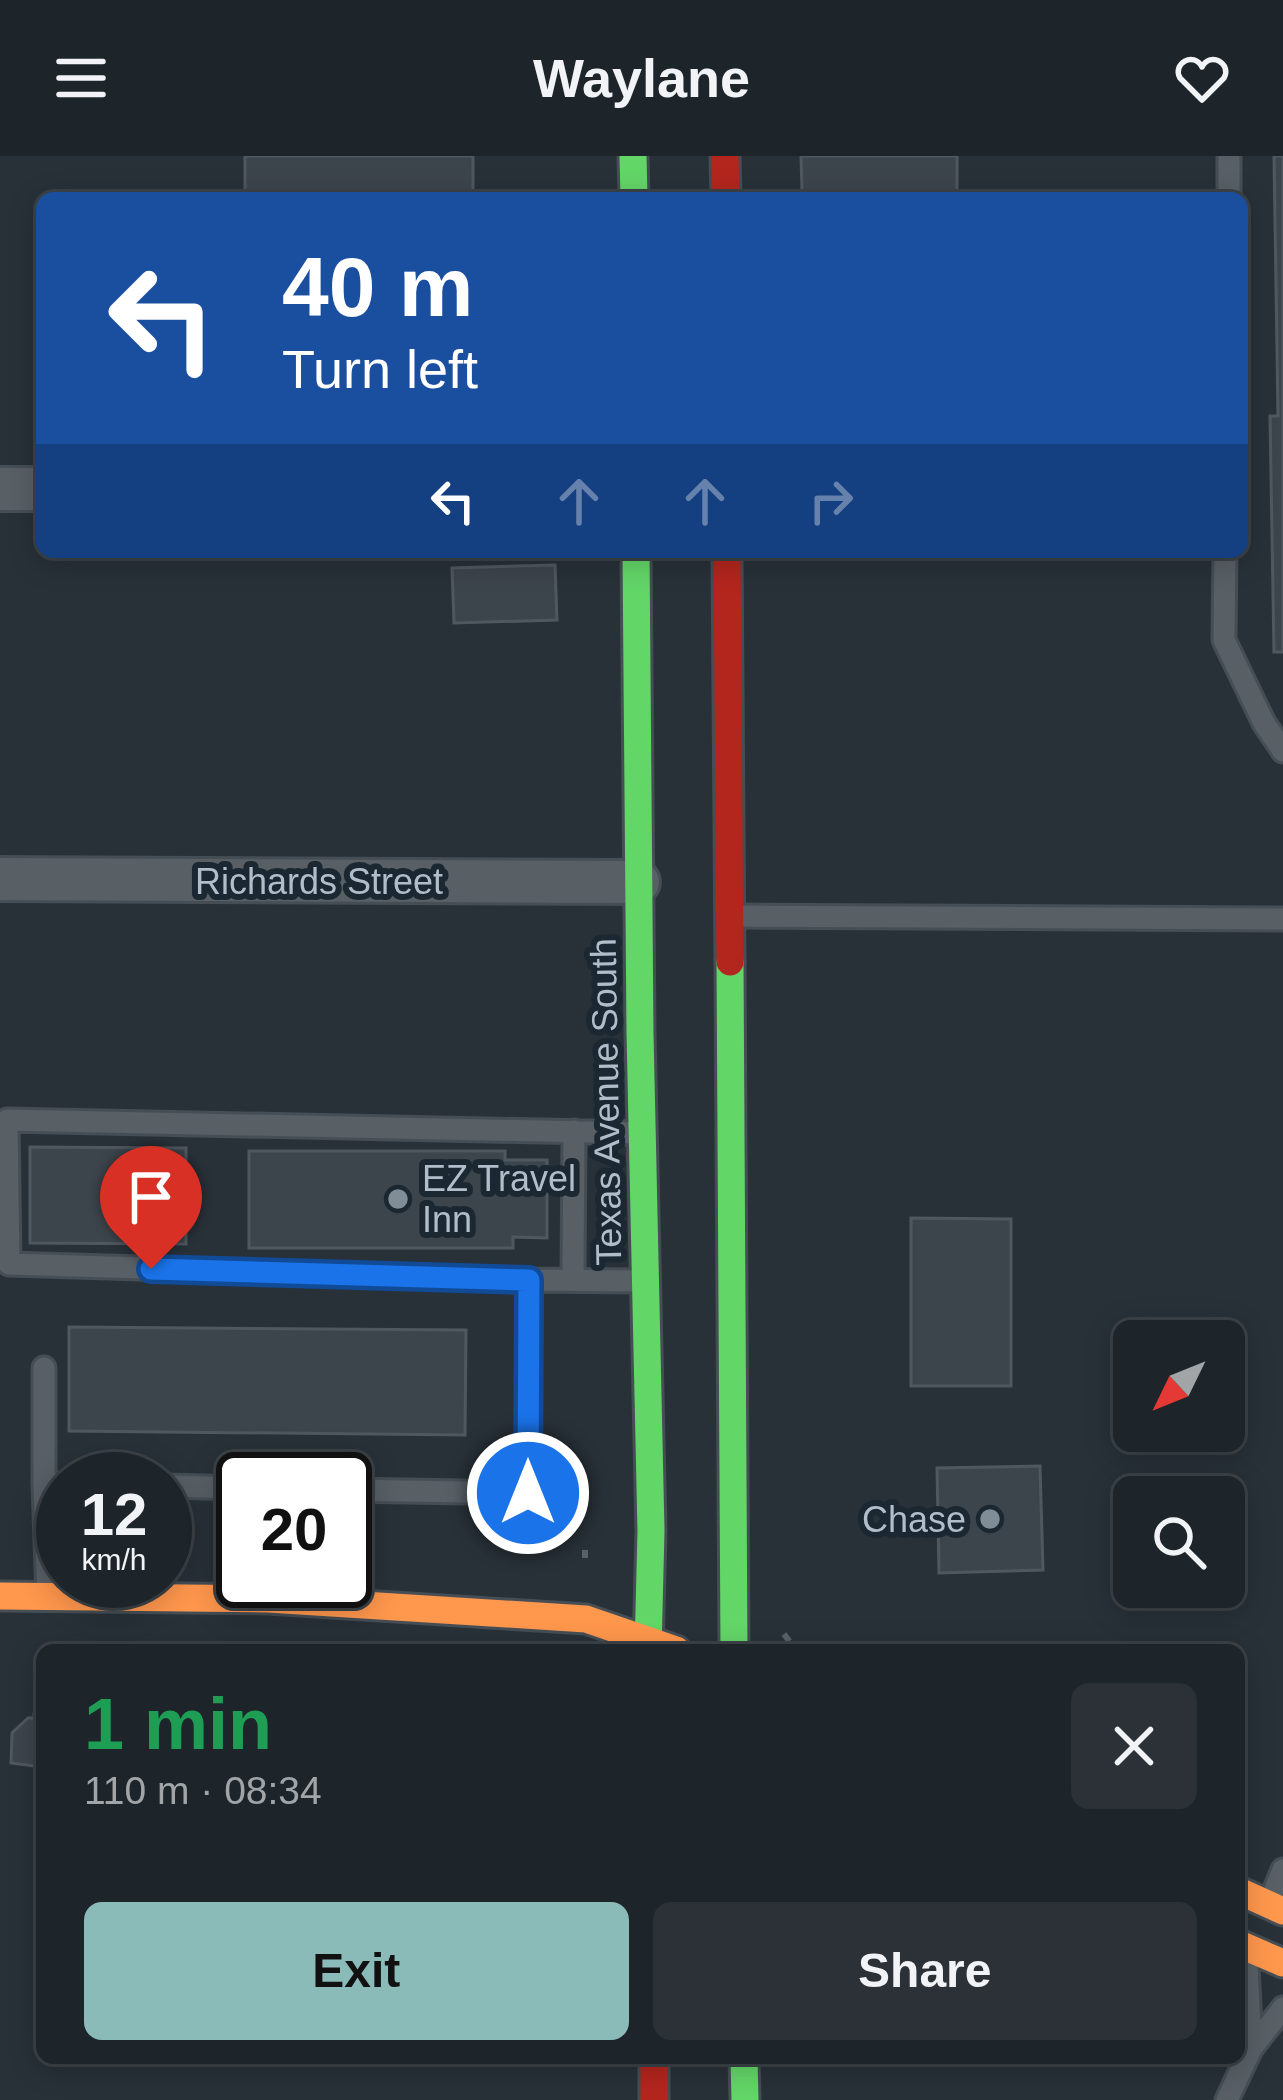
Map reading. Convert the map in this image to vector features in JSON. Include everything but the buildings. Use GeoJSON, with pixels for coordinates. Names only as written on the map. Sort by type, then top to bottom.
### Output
{"type":"FeatureCollection","features":[{"type":"Feature","properties":{"kind":"main road"},"geometry":{"type":"LineString","coordinates":[[633,156],[634,192]]}},
{"type":"Feature","properties":{"kind":"main road"},"geometry":{"type":"LineString","coordinates":[[725,156],[726,192]]}},
{"type":"Feature","properties":{"kind":"main road","name":"Texas Avenue South"},"geometry":{"type":"LineString","coordinates":[[636,558],[651,1531],[648,1644]]}},
{"type":"Feature","properties":{"kind":"main road"},"geometry":{"type":"LineString","coordinates":[[728,558],[734,1644]]}},
{"type":"Feature","properties":{"kind":"main road"},"geometry":{"type":"LineString","coordinates":[[0,1596],[36,1597]]}},
{"type":"Feature","properties":{"kind":"main road"},"geometry":{"type":"LineString","coordinates":[[192,1598],[586,1619],[646,1644]]}},
{"type":"Feature","properties":{"kind":"main road"},"geometry":{"type":"LineString","coordinates":[[1245,1894],[1276,1908],[1283,1931]]}},
{"type":"Feature","properties":{"kind":"main road"},"geometry":{"type":"LineString","coordinates":[[1245,1917],[1276,1908]]}},
{"type":"Feature","properties":{"kind":"main road"},"geometry":{"type":"LineString","coordinates":[[1245,1950],[1283,1963]]}},
{"type":"Feature","properties":{"kind":"main road"},"geometry":{"type":"LineString","coordinates":[[654,2064],[654,2100]]}},
{"type":"Feature","properties":{"kind":"main road"},"geometry":{"type":"LineString","coordinates":[[744,2064],[745,2100]]}},
{"type":"Feature","properties":{"kind":"street"},"geometry":{"type":"LineString","coordinates":[[0,489],[36,489]]}},
{"type":"Feature","properties":{"kind":"street","name":"Richards Street"},"geometry":{"type":"LineString","coordinates":[[0,879],[638,882]]}},
{"type":"Feature","properties":{"kind":"lane"},"geometry":{"type":"LineString","coordinates":[[1228,192],[1229,156]]}},
{"type":"Feature","properties":{"kind":"lane"},"geometry":{"type":"LineString","coordinates":[[1225,558],[1224,640],[1264,724],[1283,752]]}},
{"type":"Feature","properties":{"kind":"lane"},"geometry":{"type":"LineString","coordinates":[[730,916],[1283,919]]}},
{"type":"Feature","properties":{"kind":"lane"},"geometry":{"type":"LineString","coordinates":[[642,1133],[7,1120],[9,1264],[644,1281]]}},
{"type":"Feature","properties":{"kind":"lane"},"geometry":{"type":"LineString","coordinates":[[573,1280],[574,1131]]}},
{"type":"Feature","properties":{"kind":"lane"},"geometry":{"type":"LineString","coordinates":[[372,1490],[528,1493],[529,1280]]}},
{"type":"Feature","properties":{"kind":"lane"},"geometry":{"type":"LineString","coordinates":[[44,1368],[51,1452]]}},
{"type":"Feature","properties":{"kind":"lane"},"geometry":{"type":"LineString","coordinates":[[1276,1908],[1283,1870]]}},
{"type":"Feature","properties":{"kind":"lane"},"geometry":{"type":"LineString","coordinates":[[1245,1960],[1251,2049]]}},
{"type":"Feature","properties":{"kind":"lane"},"geometry":{"type":"LineString","coordinates":[[1245,2062],[1283,2008]]}},
{"type":"Feature","properties":{"kind":"lane"},"geometry":{"type":"LineString","coordinates":[[1227,2100],[1244,2064]]}},
{"type":"Feature","properties":{"kind":"traffic: fast"},"geometry":{"type":"LineString","coordinates":[[633,156],[634,192]]}},
{"type":"Feature","properties":{"kind":"traffic: fast"},"geometry":{"type":"LineString","coordinates":[[636,558],[651,1531],[648,1644]]}},
{"type":"Feature","properties":{"kind":"traffic: fast"},"geometry":{"type":"LineString","coordinates":[[730,962],[734,1644]]}},
{"type":"Feature","properties":{"kind":"traffic: fast"},"geometry":{"type":"LineString","coordinates":[[744,2064],[745,2100]]}},
{"type":"Feature","properties":{"kind":"traffic: slow"},"geometry":{"type":"LineString","coordinates":[[0,1596],[268,1599],[586,1619],[659,1644]]}},
{"type":"Feature","properties":{"kind":"traffic: slow"},"geometry":{"type":"LineString","coordinates":[[1245,1894],[1283,1911]]}},
{"type":"Feature","properties":{"kind":"traffic: slow"},"geometry":{"type":"LineString","coordinates":[[1245,1947],[1283,1963]]}},
{"type":"Feature","properties":{"kind":"traffic: jam"},"geometry":{"type":"LineString","coordinates":[[725,156],[726,192]]}},
{"type":"Feature","properties":{"kind":"traffic: jam"},"geometry":{"type":"LineString","coordinates":[[727,558],[730,962]]}},
{"type":"Feature","properties":{"kind":"traffic: jam"},"geometry":{"type":"LineString","coordinates":[[654,2064],[654,2100]]}},
{"type":"Feature","properties":{"kind":"place","name":"EZ Travel Inn"},"geometry":{"type":"Point","coordinates":[398,1199]}},
{"type":"Feature","properties":{"kind":"place","name":"Chase"},"geometry":{"type":"Point","coordinates":[990,1519]}},
{"type":"Feature","properties":{"kind":"route"},"geometry":{"type":"LineString","coordinates":[[151,1269],[529,1280],[528,1493]]}}]}
